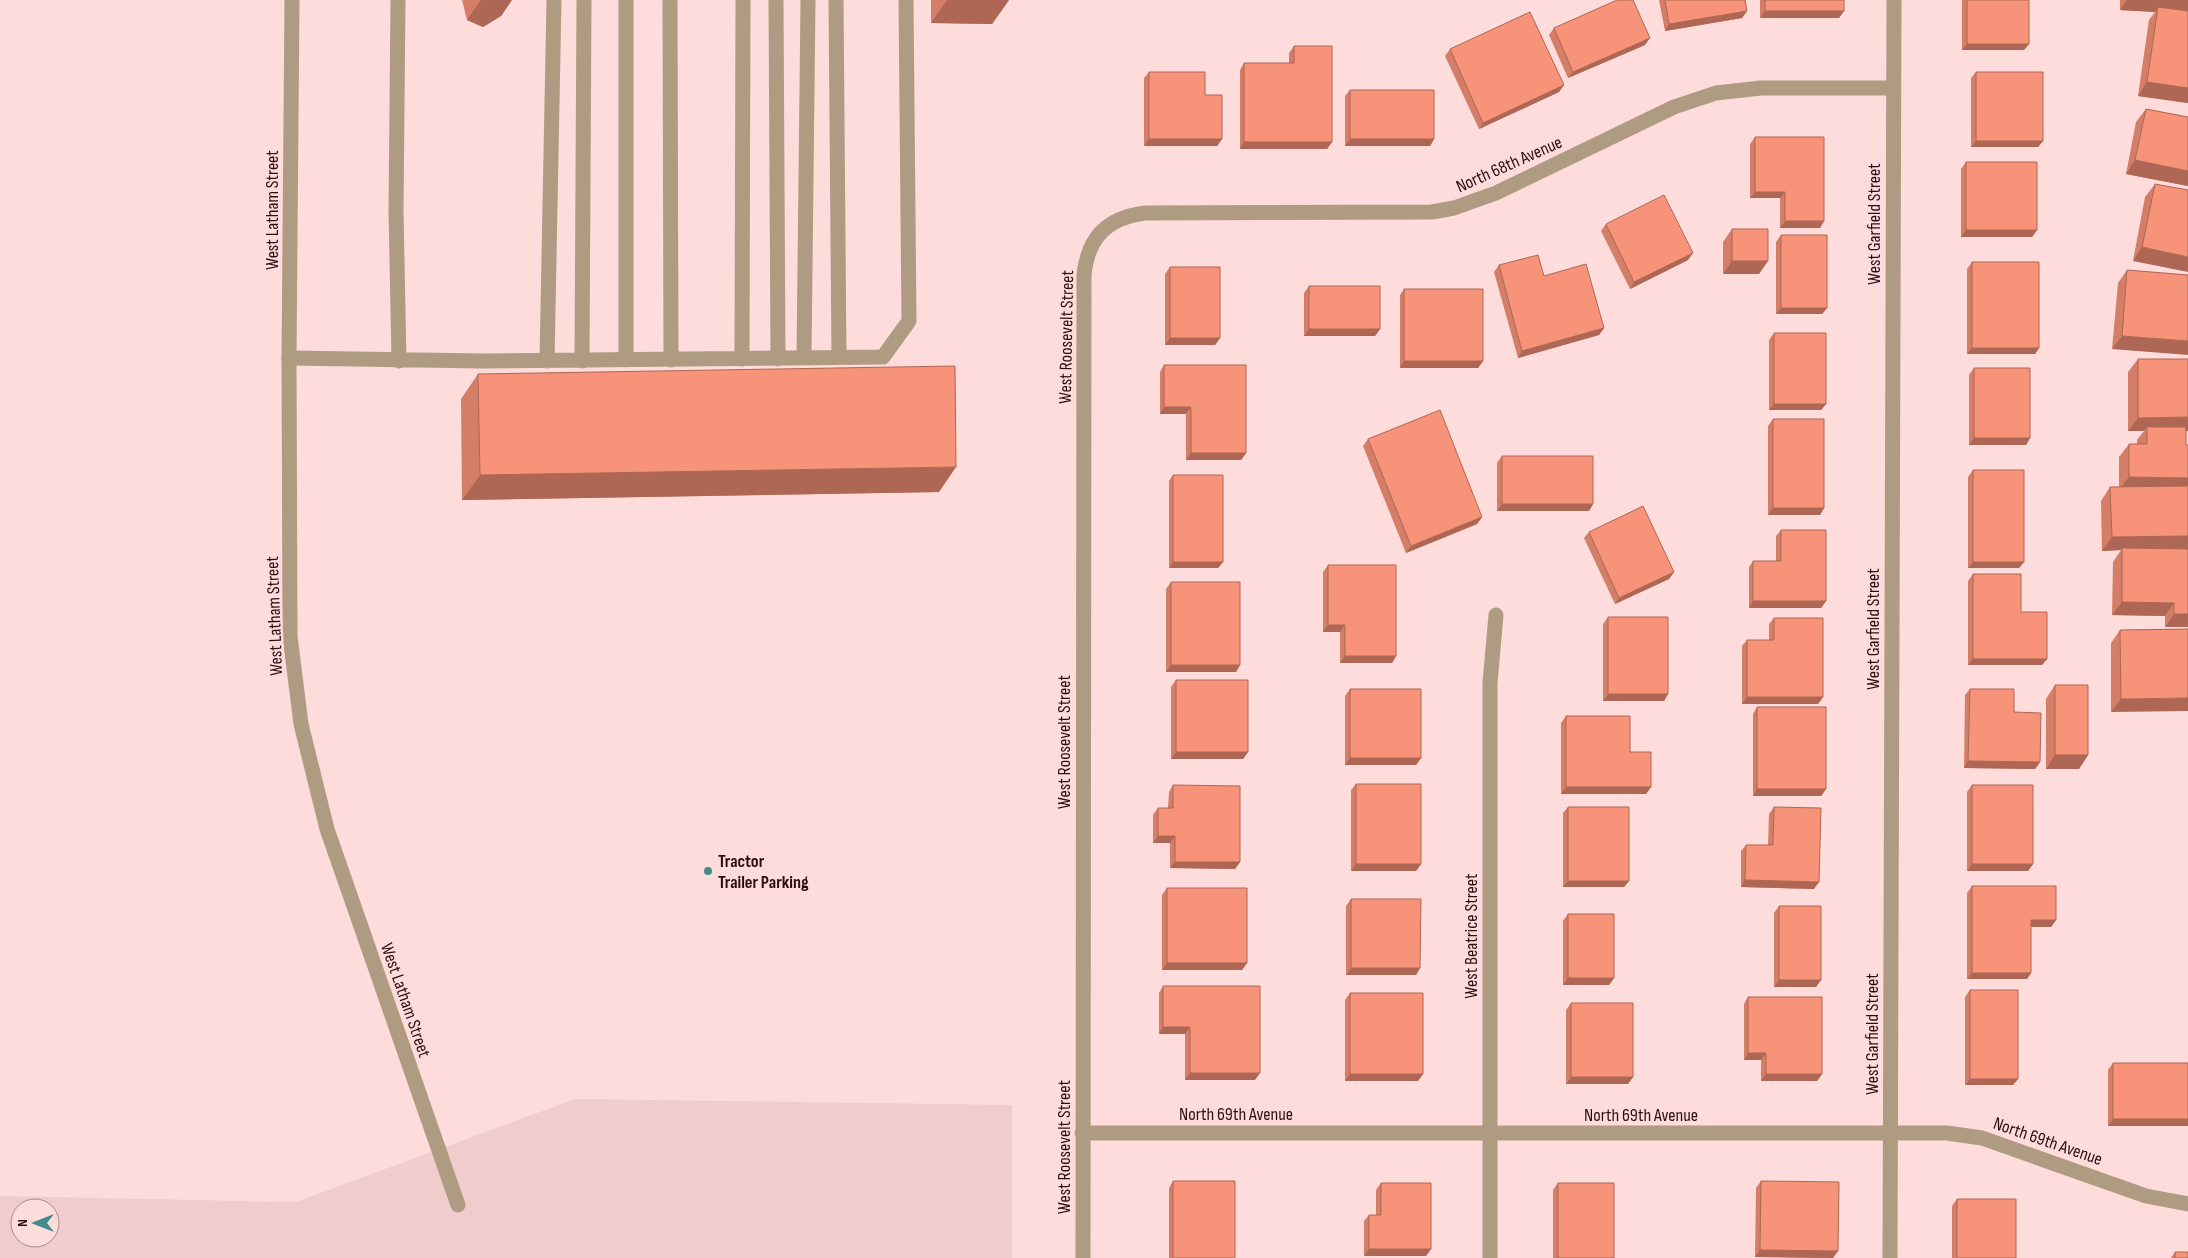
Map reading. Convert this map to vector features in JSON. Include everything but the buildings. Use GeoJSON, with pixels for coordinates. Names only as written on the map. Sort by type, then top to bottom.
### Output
{"type":"FeatureCollection","features":[{"type":"Feature","properties":{"kind":"street","name":"West Latham Street"},"geometry":{"type":"LineString","coordinates":[[292,0],[289,358],[290,636],[300,724],[327,830],[458,1205]]}},
{"type":"Feature","properties":{"kind":"street"},"geometry":{"type":"LineString","coordinates":[[398,0],[396,211],[399,361]]}},
{"type":"Feature","properties":{"kind":"street"},"geometry":{"type":"LineString","coordinates":[[547,361],[554,0]]}},
{"type":"Feature","properties":{"kind":"street"},"geometry":{"type":"LineString","coordinates":[[582,361],[584,0]]}},
{"type":"Feature","properties":{"kind":"street"},"geometry":{"type":"LineString","coordinates":[[626,0],[626,360]]}},
{"type":"Feature","properties":{"kind":"street"},"geometry":{"type":"LineString","coordinates":[[670,0],[670,360]]}},
{"type":"Feature","properties":{"kind":"street"},"geometry":{"type":"LineString","coordinates":[[742,359],[743,0]]}},
{"type":"Feature","properties":{"kind":"street"},"geometry":{"type":"LineString","coordinates":[[776,0],[778,359]]}},
{"type":"Feature","properties":{"kind":"street"},"geometry":{"type":"LineString","coordinates":[[804,357],[808,0]]}},
{"type":"Feature","properties":{"kind":"street"},"geometry":{"type":"LineString","coordinates":[[836,0],[839,357]]}},
{"type":"Feature","properties":{"kind":"street"},"geometry":{"type":"LineString","coordinates":[[289,358],[399,361],[582,361],[883,357],[909,320],[906,0]]}},
{"type":"Feature","properties":{"kind":"street","name":"West Garfield Street"},"geometry":{"type":"LineString","coordinates":[[1890,1258],[1894,0]]}},
{"type":"Feature","properties":{"kind":"street","name":"North 68th Avenue"},"geometry":{"type":"LineString","coordinates":[[1102,231],[1114,221],[1130,215],[1146,213],[1410,213],[1454,208],[1496,193],[1674,108],[1716,93],[1761,88],[1893,88]]}},
{"type":"Feature","properties":{"kind":"street","name":"West Roosevelt Street"},"geometry":{"type":"LineString","coordinates":[[1083,1258],[1084,275],[1085,259],[1092,244],[1102,231]]}},
{"type":"Feature","properties":{"kind":"street","name":"West Beatrice Street"},"geometry":{"type":"LineString","coordinates":[[1490,1258],[1490,683],[1496,615]]}},
{"type":"Feature","properties":{"kind":"street","name":"North 69th Avenue"},"geometry":{"type":"LineString","coordinates":[[1082,1133],[1947,1133],[1982,1138],[2146,1196],[2188,1204]]}},
{"type":"Feature","properties":{"kind":"shaded area"},"geometry":{"type":"Polygon","coordinates":[[[575,1099],[1012,1105],[1012,1258],[0,1258],[0,1196],[296,1202],[575,1099]]]}},
{"type":"Feature","properties":{"kind":"place","name":"Tractor Trailer Parking"},"geometry":{"type":"Point","coordinates":[708,871]}}]}
